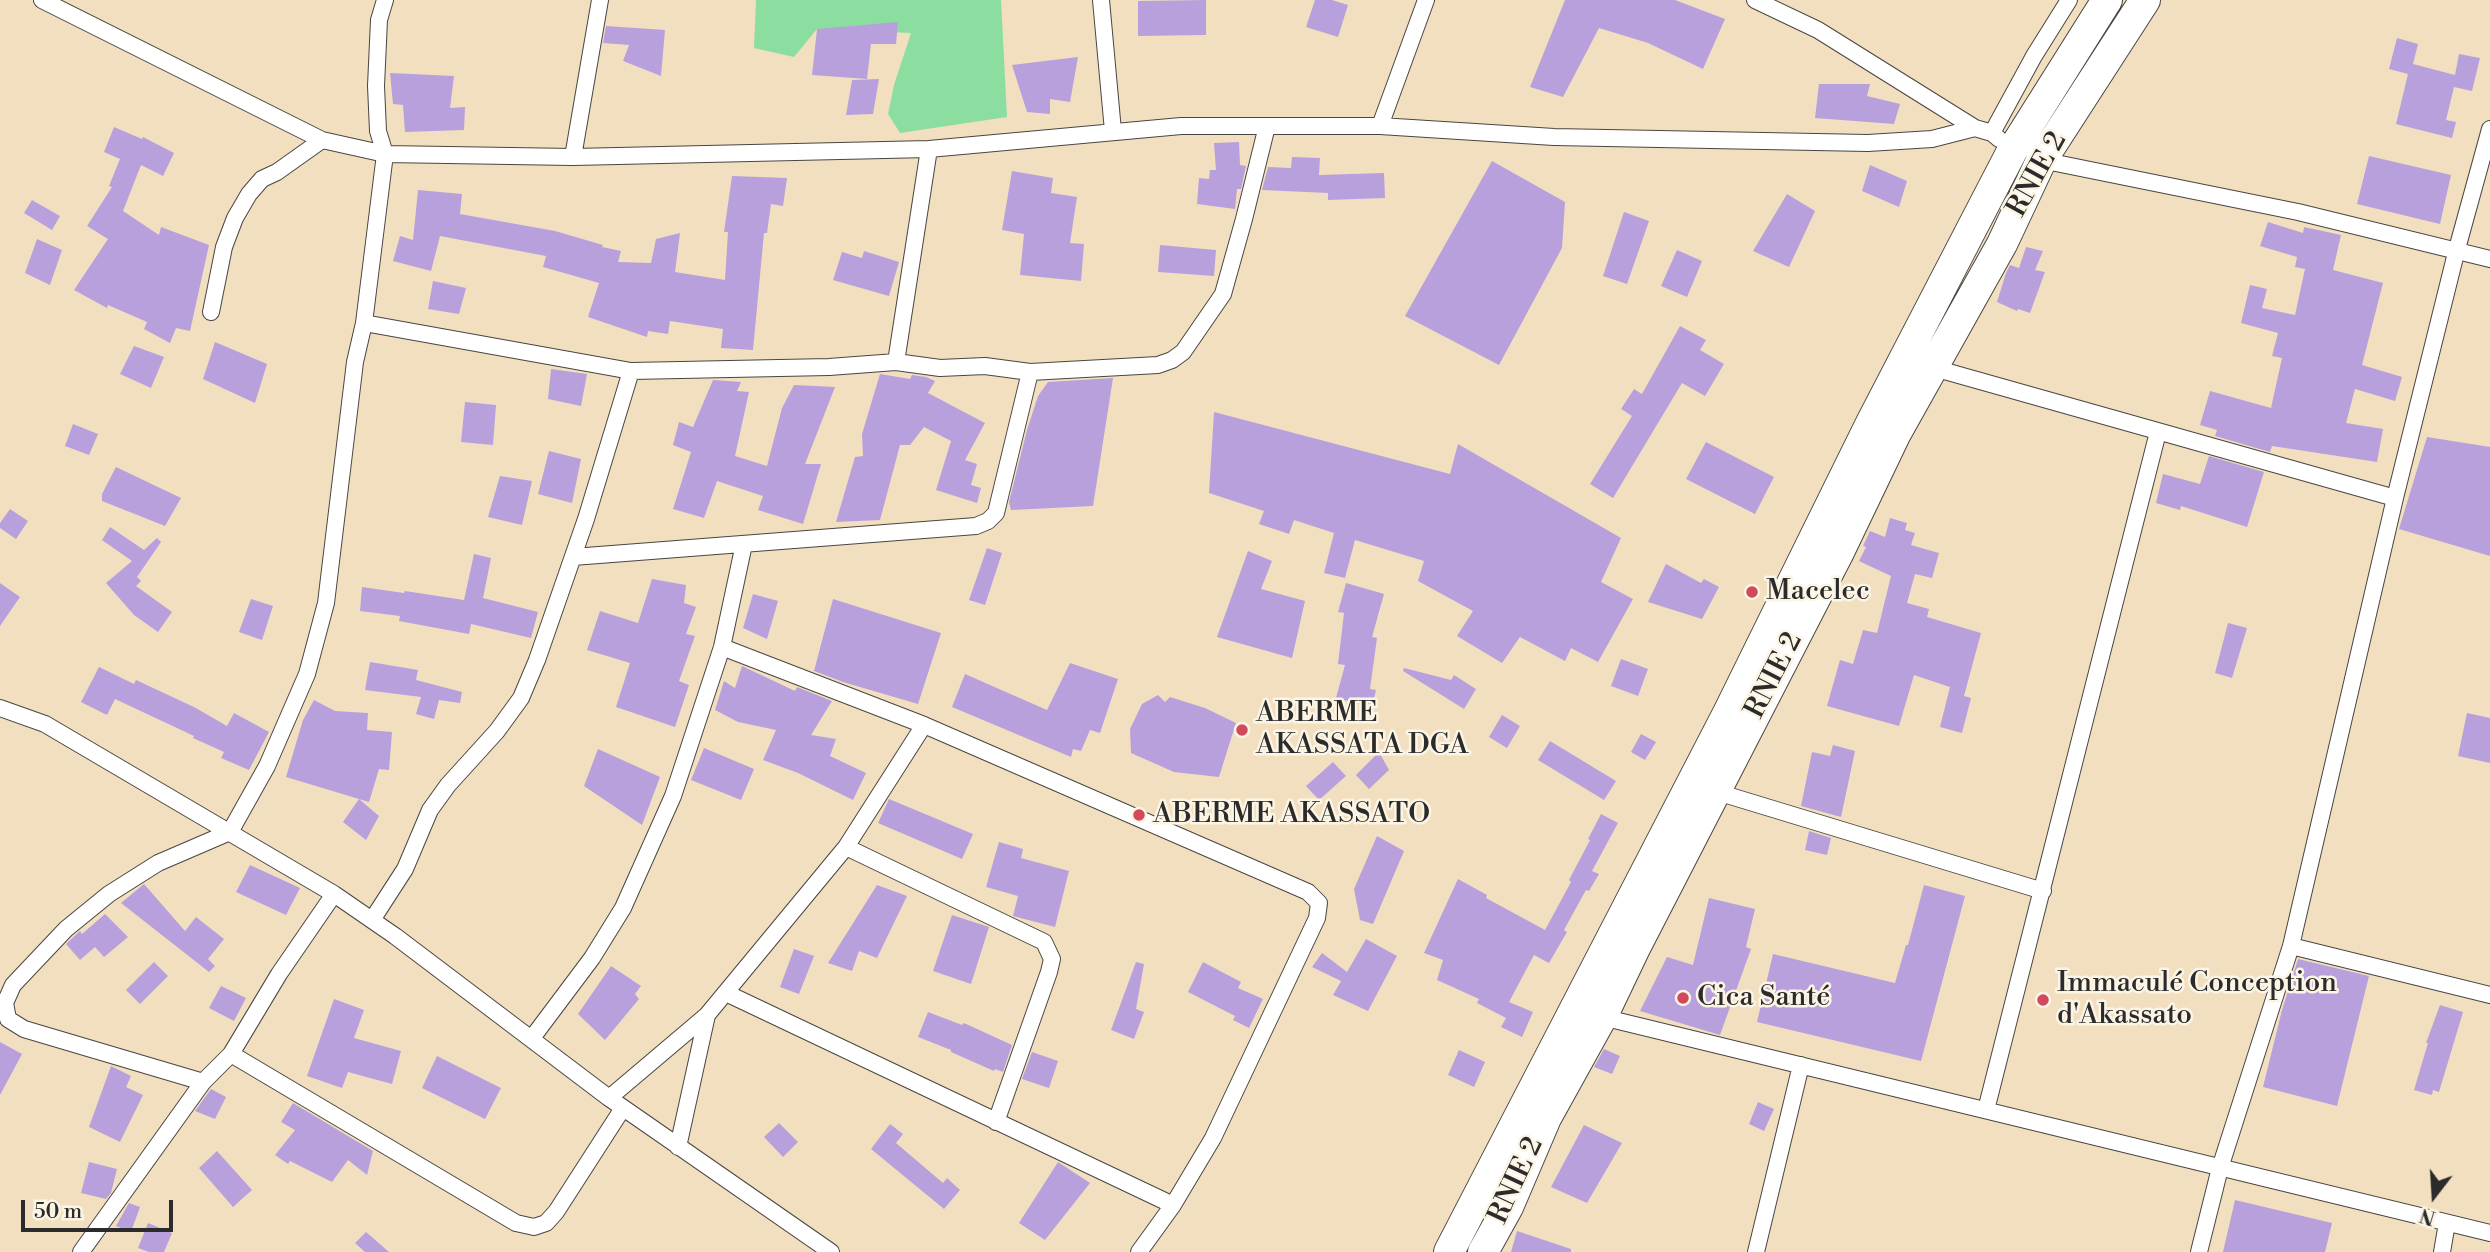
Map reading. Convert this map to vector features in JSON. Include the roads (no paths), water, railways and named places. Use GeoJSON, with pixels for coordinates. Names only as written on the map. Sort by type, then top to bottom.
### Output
{"type":"FeatureCollection","features":[{"type":"Feature","properties":{"kind":"highway","name":"RNIE 2"},"geometry":{"type":"LineString","coordinates":[[1449,1252],[1722,725],[1871,423],[2002,142],[2107,0]]}},
{"type":"Feature","properties":{"kind":"highway","name":"RNIE 2"},"geometry":{"type":"LineString","coordinates":[[1483,1252],[1508,1207],[1546,1118],[1602,1017],[1717,792],[1895,435],[2002,244],[2040,161],[2144,0]]}},
{"type":"Feature","properties":{"kind":"street"},"geometry":{"type":"LineString","coordinates":[[42,0],[322,140],[385,154],[573,157],[929,149],[1181,126],[1380,126],[1554,138],[1868,143],[1932,139],[1975,128]]}},
{"type":"Feature","properties":{"kind":"street"},"geometry":{"type":"LineString","coordinates":[[203,1082],[24,1029],[8,1019],[5,1003],[13,985],[66,929],[109,894],[158,863],[230,832],[267,766],[311,662],[326,603],[355,362],[364,323],[385,154],[378,131],[376,86],[379,20],[385,0]]}},
{"type":"Feature","properties":{"kind":"street"},"geometry":{"type":"LineString","coordinates":[[573,157],[600,0]]}},
{"type":"Feature","properties":{"kind":"street"},"geometry":{"type":"LineString","coordinates":[[1101,0],[1113,131]]}},
{"type":"Feature","properties":{"kind":"street"},"geometry":{"type":"LineString","coordinates":[[1380,126],[1426,0]]}},
{"type":"Feature","properties":{"kind":"street"},"geometry":{"type":"LineString","coordinates":[[1755,0],[1818,30],[1975,128],[2040,161],[2298,212],[2490,259]]}},
{"type":"Feature","properties":{"kind":"street"},"geometry":{"type":"LineString","coordinates":[[2002,142],[2034,57],[2069,0]]}},
{"type":"Feature","properties":{"kind":"street"},"geometry":{"type":"LineString","coordinates":[[364,323],[631,371],[866,366],[896,362],[940,368],[985,366],[1030,372],[1158,365],[1183,352],[1223,293],[1267,126]]}},
{"type":"Feature","properties":{"kind":"street"},"geometry":{"type":"LineString","coordinates":[[2199,1252],[2220,1168],[2291,946],[2395,498],[2490,129]]}},
{"type":"Feature","properties":{"kind":"street"},"geometry":{"type":"LineString","coordinates":[[211,312],[224,247],[235,218],[249,194],[262,179],[277,172],[322,140]]}},
{"type":"Feature","properties":{"kind":"street"},"geometry":{"type":"LineString","coordinates":[[896,362],[929,149]]}},
{"type":"Feature","properties":{"kind":"street"},"geometry":{"type":"LineString","coordinates":[[1934,368],[2395,498]]}},
{"type":"Feature","properties":{"kind":"street"},"geometry":{"type":"LineString","coordinates":[[372,920],[405,869],[430,810],[448,785],[497,732],[521,698],[573,557],[631,371]]}},
{"type":"Feature","properties":{"kind":"street"},"geometry":{"type":"LineString","coordinates":[[573,557],[976,526],[988,521],[996,513],[1030,372]]}},
{"type":"Feature","properties":{"kind":"street"},"geometry":{"type":"LineString","coordinates":[[1986,1110],[2158,432]]}},
{"type":"Feature","properties":{"kind":"street"},"geometry":{"type":"LineString","coordinates":[[532,1038],[592,958],[623,908],[673,796],[722,647],[744,544]]}},
{"type":"Feature","properties":{"kind":"street"},"geometry":{"type":"LineString","coordinates":[[722,647],[924,725],[1308,892],[1319,904],[1317,918],[1213,1138],[1173,1205],[1139,1252]]}},
{"type":"Feature","properties":{"kind":"street"},"geometry":{"type":"LineString","coordinates":[[0,708],[45,724],[334,894],[532,1038],[609,1098],[831,1252]]}},
{"type":"Feature","properties":{"kind":"street"},"geometry":{"type":"LineString","coordinates":[[609,1098],[707,1016],[846,847],[924,725]]}},
{"type":"Feature","properties":{"kind":"street"},"geometry":{"type":"LineString","coordinates":[[1717,792],[2043,891]]}},
{"type":"Feature","properties":{"kind":"street"},"geometry":{"type":"LineString","coordinates":[[846,847],[1044,942],[1052,959],[1049,972],[996,1122]]}},
{"type":"Feature","properties":{"kind":"street"},"geometry":{"type":"LineString","coordinates":[[81,1252],[203,1082],[231,1054],[279,974],[334,894]]}},
{"type":"Feature","properties":{"kind":"street"},"geometry":{"type":"LineString","coordinates":[[2291,946],[2490,995]]}},
{"type":"Feature","properties":{"kind":"street"},"geometry":{"type":"LineString","coordinates":[[726,993],[1173,1205]]}},
{"type":"Feature","properties":{"kind":"street"},"geometry":{"type":"LineString","coordinates":[[678,1147],[707,1016]]}},
{"type":"Feature","properties":{"kind":"street"},"geometry":{"type":"LineString","coordinates":[[1602,1017],[2490,1233]]}},
{"type":"Feature","properties":{"kind":"street"},"geometry":{"type":"LineString","coordinates":[[231,1054],[516,1223],[534,1227],[547,1223],[556,1212],[623,1108]]}},
{"type":"Feature","properties":{"kind":"street"},"geometry":{"type":"LineString","coordinates":[[1756,1252],[1801,1065]]}},
{"type":"Feature","properties":{"kind":"street"},"geometry":{"type":"LineString","coordinates":[[2442,1252],[2447,1223]]}},
{"type":"Feature","properties":{"kind":"place","name":"Macelec"},"geometry":{"type":"Point","coordinates":[1752,592]}},
{"type":"Feature","properties":{"kind":"place","name":"ABERME AKASSATA DGA"},"geometry":{"type":"Point","coordinates":[1242,730]}},
{"type":"Feature","properties":{"kind":"place","name":"ABERME AKASSATO"},"geometry":{"type":"Point","coordinates":[1139,815]}},
{"type":"Feature","properties":{"kind":"place","name":"Cica Santé"},"geometry":{"type":"Point","coordinates":[1683,998]}},
{"type":"Feature","properties":{"kind":"place","name":"Immaculé Conception d'Akassato"},"geometry":{"type":"Point","coordinates":[2043,1000]}}]}
